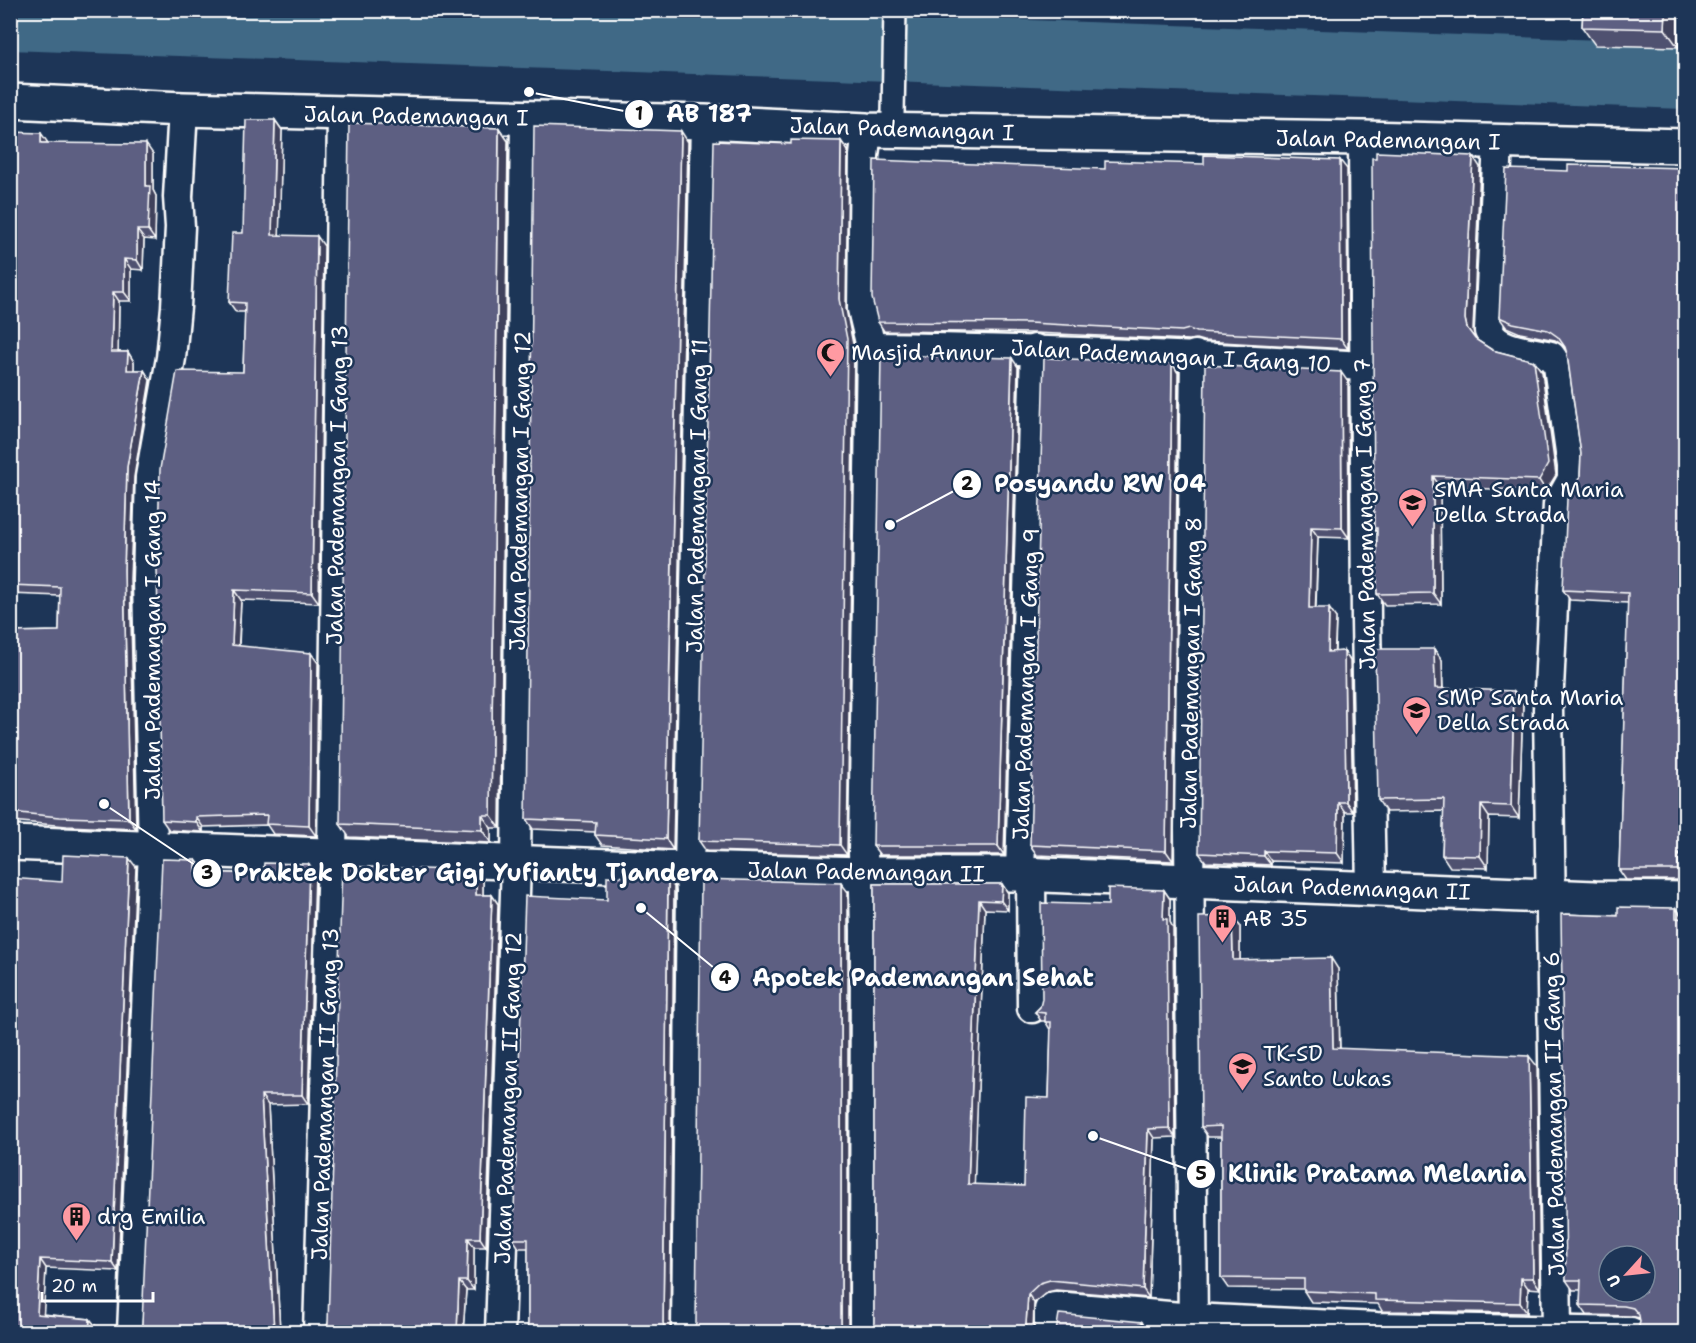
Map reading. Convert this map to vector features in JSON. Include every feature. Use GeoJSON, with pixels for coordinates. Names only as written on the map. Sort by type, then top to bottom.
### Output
{"type":"FeatureCollection","features":[{"type":"Feature","properties":{"kind":"street"},"geometry":{"type":"LineString","coordinates":[[864,1332],[865,932],[863,874],[871,347],[862,309],[864,156],[884,116],[894,10]]}},
{"type":"Feature","properties":{"kind":"street","name":"Jalan Pademangan I"},"geometry":{"type":"LineString","coordinates":[[10,101],[342,115],[705,122],[884,116],[1363,138],[1686,147]]}},
{"type":"Feature","properties":{"kind":"street","name":"Jalan Pademangan I Gang 14"},"geometry":{"type":"LineString","coordinates":[[132,1332],[153,850],[147,579],[150,477],[171,357],[175,317],[183,110]]}},
{"type":"Feature","properties":{"kind":"street","name":"Jalan Pademangan I Gang 13"},"geometry":{"type":"LineString","coordinates":[[332,856],[342,115]]}},
{"type":"Feature","properties":{"kind":"street","name":"Jalan Pademangan I Gang 12"},"geometry":{"type":"LineString","coordinates":[[516,864],[525,118]]}},
{"type":"Feature","properties":{"kind":"street","name":"Jalan Pademangan I Gang 11"},"geometry":{"type":"LineString","coordinates":[[686,1332],[692,891],[689,869],[705,122]]}},
{"type":"Feature","properties":{"kind":"street","name":"Jalan Pademangan I Gang 7"},"geometry":{"type":"LineString","coordinates":[[1363,138],[1363,366],[1371,889]]}},
{"type":"Feature","properties":{"kind":"street","name":"Jalan Pademangan II Gang 6"},"geometry":{"type":"LineString","coordinates":[[1498,142],[1489,331],[1492,338],[1499,344],[1551,356],[1555,360],[1558,366],[1572,466],[1572,479],[1558,504],[1548,709],[1557,1331]]}},
{"type":"Feature","properties":{"kind":"street","name":"Jalan Pademangan I Gang 10"},"geometry":{"type":"LineString","coordinates":[[871,347],[1035,349],[1195,355],[1363,366]]}},
{"type":"Feature","properties":{"kind":"street","name":"Jalan Pademangan I Gang 9"},"geometry":{"type":"LineString","coordinates":[[1032,1008],[1025,875],[1035,349]]}},
{"type":"Feature","properties":{"kind":"street","name":"Jalan Pademangan I Gang 8"},"geometry":{"type":"LineString","coordinates":[[1193,1325],[1189,829],[1195,355]]}},
{"type":"Feature","properties":{"kind":"street","name":"Jalan Pademangan II"},"geometry":{"type":"LineString","coordinates":[[10,843],[516,864],[863,874],[1025,875],[1551,896],[1686,899]]}},
{"type":"Feature","properties":{"kind":"street","name":"Jalan Pademangan II Gang 13"},"geometry":{"type":"LineString","coordinates":[[318,1332],[332,856]]}},
{"type":"Feature","properties":{"kind":"street","name":"Jalan Pademangan II Gang 12"},"geometry":{"type":"LineString","coordinates":[[500,1332],[516,864]]}},
{"type":"Feature","properties":{"kind":"street"},"geometry":{"type":"LineString","coordinates":[[1049,1332],[1049,1310],[1055,1306],[1193,1325],[1377,1330],[1631,1332]]}},
{"type":"Feature","properties":{"kind":"building"},"geometry":{"type":"Polygon","coordinates":[[[1583,10],[1666,10],[1665,29],[1582,27],[1583,10]]]}},
{"type":"Feature","properties":{"kind":"building"},"geometry":{"type":"Polygon","coordinates":[[[246,120],[275,120],[272,235],[317,236],[312,593],[234,590],[232,645],[311,653],[309,826],[266,824],[267,815],[196,817],[196,822],[162,820],[157,569],[160,469],[177,371],[243,372],[245,303],[229,302],[232,233],[243,233],[246,120]]]}},
{"type":"Feature","properties":{"kind":"building"},"geometry":{"type":"Polygon","coordinates":[[[349,123],[499,128],[491,815],[482,815],[482,830],[340,824],[349,123]]]}},
{"type":"Feature","properties":{"kind":"building"},"geometry":{"type":"Polygon","coordinates":[[[534,126],[681,131],[666,839],[595,835],[596,822],[526,819],[534,126]]]}},
{"type":"Feature","properties":{"kind":"building"},"geometry":{"type":"Polygon","coordinates":[[[10,132],[41,133],[41,143],[146,144],[146,186],[150,186],[148,230],[137,230],[137,260],[124,259],[124,292],[113,292],[111,352],[128,352],[127,370],[144,370],[127,467],[124,570],[129,819],[60,817],[10,812],[10,632],[59,631],[60,587],[10,585],[10,132]]]}},
{"type":"Feature","properties":{"kind":"building"},"geometry":{"type":"Polygon","coordinates":[[[791,140],[841,141],[839,299],[847,339],[840,845],[699,841],[714,141],[791,144],[791,140]]]}},
{"type":"Feature","properties":{"kind":"building"},"geometry":{"type":"Polygon","coordinates":[[[1376,152],[1473,156],[1465,319],[1467,328],[1475,339],[1492,350],[1534,361],[1548,464],[1539,480],[1433,476],[1433,593],[1377,594],[1377,528],[1374,528],[1372,158],[1376,158],[1376,152]]]}},
{"type":"Feature","properties":{"kind":"building"},"geometry":{"type":"Polygon","coordinates":[[[1204,155],[1340,160],[1341,339],[1197,332],[1189,329],[1182,331],[1029,323],[878,322],[872,298],[874,160],[1105,169],[1105,161],[1204,164],[1204,155]]]}},
{"type":"Feature","properties":{"kind":"building"},"geometry":{"type":"Polygon","coordinates":[[[1568,165],[1686,168],[1686,853],[1678,853],[1678,870],[1619,870],[1628,593],[1563,590],[1567,499],[1580,477],[1581,454],[1567,354],[1558,337],[1548,330],[1513,323],[1499,317],[1506,169],[1568,171],[1568,165]]]}},
{"type":"Feature","properties":{"kind":"building"},"geometry":{"type":"Polygon","coordinates":[[[881,355],[1012,358],[998,846],[873,846],[881,355]]]}},
{"type":"Feature","properties":{"kind":"building"},"geometry":{"type":"Polygon","coordinates":[[[1044,358],[1172,363],[1166,851],[1030,845],[1044,358]]]}},
{"type":"Feature","properties":{"kind":"building"},"geometry":{"type":"Polygon","coordinates":[[[1205,365],[1341,372],[1342,528],[1311,527],[1309,608],[1329,608],[1328,652],[1344,651],[1346,802],[1338,802],[1337,853],[1264,851],[1264,856],[1199,853],[1205,365]]]}},
{"type":"Feature","properties":{"kind":"building"},"geometry":{"type":"Polygon","coordinates":[[[1375,649],[1434,649],[1435,688],[1514,691],[1511,806],[1481,805],[1480,856],[1442,855],[1444,799],[1378,800],[1375,649]]]}},
{"type":"Feature","properties":{"kind":"building"},"geometry":{"type":"Polygon","coordinates":[[[63,855],[129,858],[112,1262],[40,1259],[37,1314],[90,1319],[89,1332],[10,1332],[10,878],[62,882],[63,855]]]}},
{"type":"Feature","properties":{"kind":"building"},"geometry":{"type":"Polygon","coordinates":[[[162,859],[196,860],[196,872],[263,874],[264,863],[309,864],[302,1095],[261,1095],[274,1332],[139,1332],[142,1324],[162,859]]]}},
{"type":"Feature","properties":{"kind":"building"},"geometry":{"type":"Polygon","coordinates":[[[342,866],[476,871],[476,895],[492,895],[480,1238],[468,1238],[467,1281],[459,1281],[457,1332],[325,1332],[328,1323],[342,866]]]}},
{"type":"Feature","properties":{"kind":"building"},"geometry":{"type":"Polygon","coordinates":[[[607,876],[668,878],[663,1323],[667,1332],[520,1332],[521,1328],[528,1328],[528,1239],[513,1239],[525,896],[607,900],[607,876]]]}},
{"type":"Feature","properties":{"kind":"building"},"geometry":{"type":"Polygon","coordinates":[[[701,879],[841,883],[841,1323],[845,1332],[693,1332],[696,1323],[701,879]]]}},
{"type":"Feature","properties":{"kind":"building"},"geometry":{"type":"Polygon","coordinates":[[[874,884],[1002,884],[1001,901],[979,900],[968,1184],[1024,1186],[1026,1097],[1049,1098],[1051,1022],[1045,1022],[1045,1013],[1035,1012],[1040,1007],[1042,999],[1041,903],[1108,905],[1108,888],[1164,890],[1163,919],[1167,919],[1169,1128],[1148,1129],[1143,1289],[1050,1280],[1040,1283],[1028,1294],[1026,1324],[1030,1332],[871,1332],[874,1323],[874,884]]]}},
{"type":"Feature","properties":{"kind":"building"},"geometry":{"type":"Polygon","coordinates":[[[1618,907],[1676,908],[1676,918],[1686,919],[1686,1224],[1683,1286],[1686,1286],[1686,1332],[1636,1332],[1640,1322],[1639,1315],[1633,1308],[1580,1305],[1581,1280],[1566,1280],[1561,914],[1618,916],[1618,907]]]}},
{"type":"Feature","properties":{"kind":"building"},"geometry":{"type":"Polygon","coordinates":[[[1232,916],[1233,960],[1331,958],[1333,1048],[1529,1056],[1533,1278],[1521,1278],[1520,1303],[1375,1300],[1375,1294],[1304,1291],[1304,1279],[1221,1278],[1221,1126],[1201,1127],[1199,917],[1232,916]]]}},
{"type":"Feature","properties":{"kind":"building"},"geometry":{"type":"Polygon","coordinates":[[[1059,1314],[1142,1322],[1141,1332],[1056,1332],[1059,1314]]]}},
{"type":"Feature","properties":{"kind":"waterway"},"geometry":{"type":"LineString","coordinates":[[10,17],[1686,76]]}},
{"type":"Feature","properties":{"kind":"place","name":"AB 187"},"geometry":{"type":"Point","coordinates":[529,92]}},
{"type":"Feature","properties":{"kind":"place","name":"Masjid Annur"},"geometry":{"type":"Point","coordinates":[830,378]}},
{"type":"Feature","properties":{"kind":"place","name":"Posyandu RW 04"},"geometry":{"type":"Point","coordinates":[890,525]}},
{"type":"Feature","properties":{"kind":"place","name":"SMA Santa Maria Della Strada"},"geometry":{"type":"Point","coordinates":[1413,528]}},
{"type":"Feature","properties":{"kind":"place","name":"SMP Santa Maria Della Strada"},"geometry":{"type":"Point","coordinates":[1416,736]}},
{"type":"Feature","properties":{"kind":"place","name":"Praktek Dokter Gigi Yufianty Tjandera"},"geometry":{"type":"Point","coordinates":[104,804]}},
{"type":"Feature","properties":{"kind":"place","name":"Apotek Pademangan Sehat"},"geometry":{"type":"Point","coordinates":[641,908]}},
{"type":"Feature","properties":{"kind":"place","name":"AB 35"},"geometry":{"type":"Point","coordinates":[1222,944]}},
{"type":"Feature","properties":{"kind":"place","name":"TK-SD Santo Lukas"},"geometry":{"type":"Point","coordinates":[1242,1092]}},
{"type":"Feature","properties":{"kind":"place","name":"Klinik Pratama Melania"},"geometry":{"type":"Point","coordinates":[1093,1136]}},
{"type":"Feature","properties":{"kind":"place","name":"drg Emilia"},"geometry":{"type":"Point","coordinates":[76,1242]}}]}
